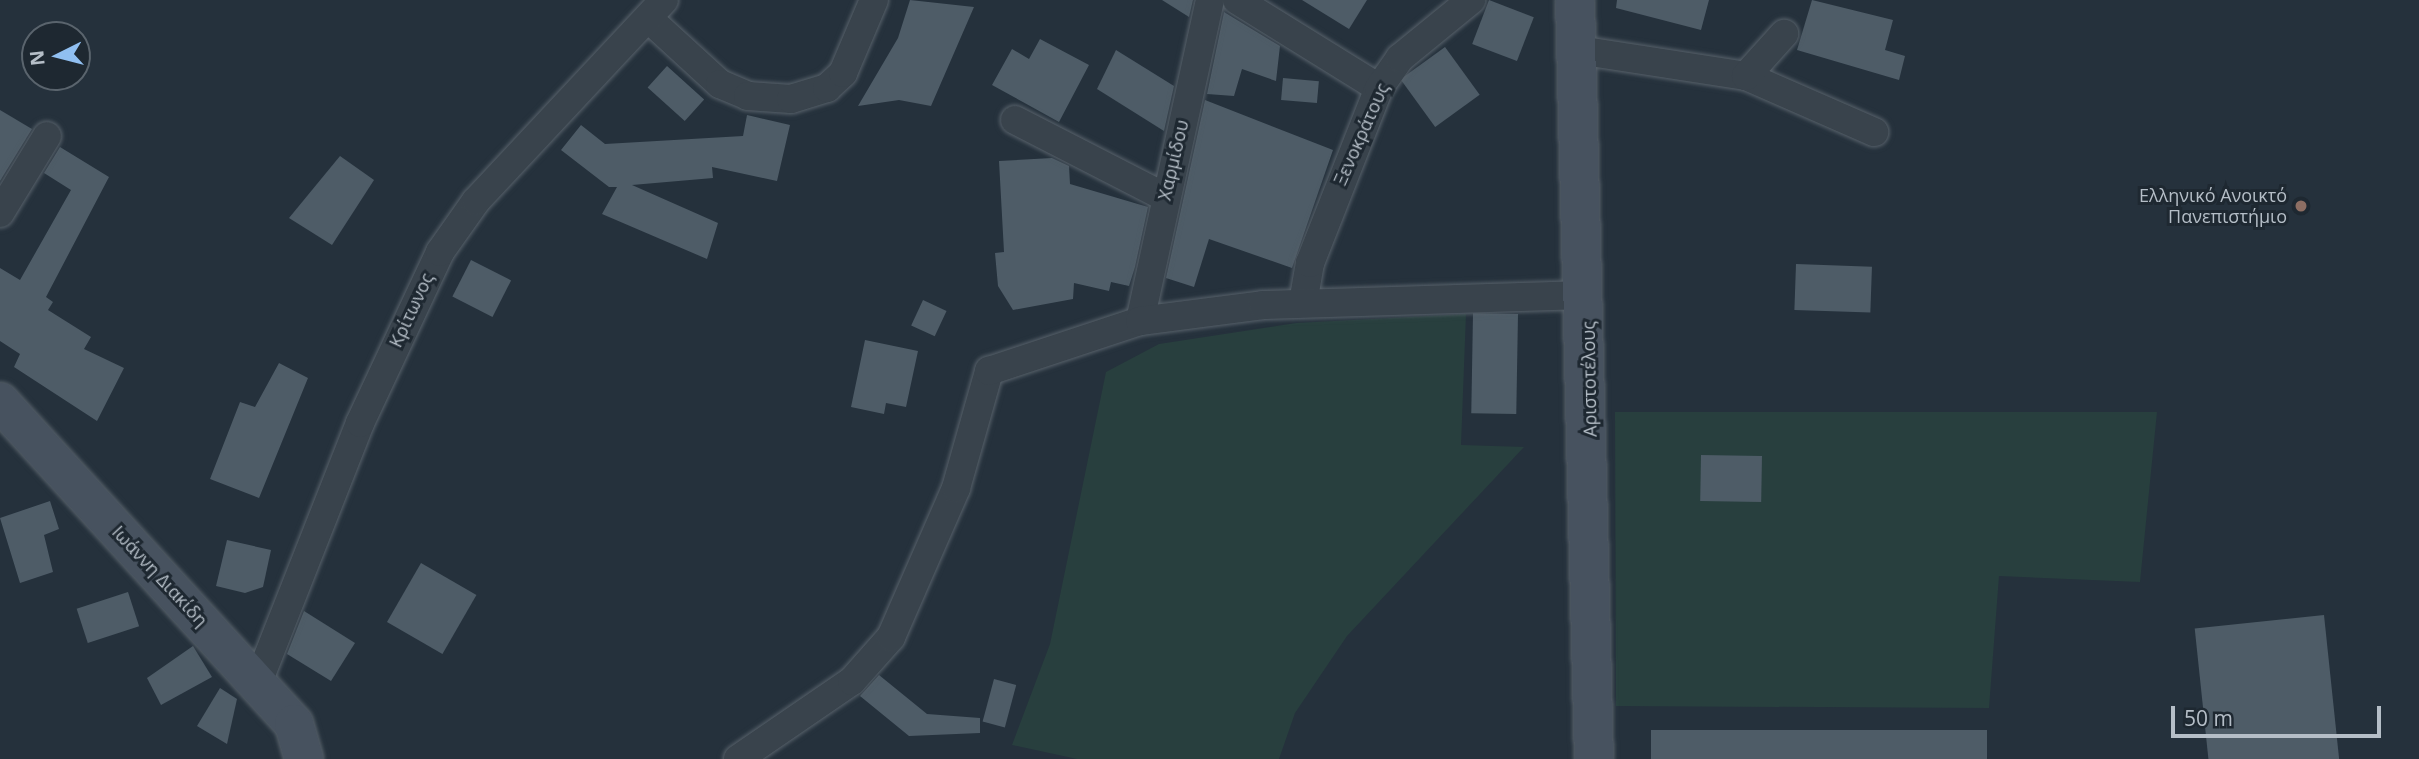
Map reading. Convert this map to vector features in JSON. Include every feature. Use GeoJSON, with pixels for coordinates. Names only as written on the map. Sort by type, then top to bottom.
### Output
{"type":"FeatureCollection","features":[{"type":"Feature","properties":{"kind":"main road","name":"Αριστοτέλους"},"geometry":{"type":"LineString","coordinates":[[1575,0],[1587,295],[1594,759]]}},
{"type":"Feature","properties":{"kind":"main road","name":"Ιωάννη Διακίδη"},"geometry":{"type":"LineString","coordinates":[[0,401],[294,724],[304,759]]}},
{"type":"Feature","properties":{"kind":"street"},"geometry":{"type":"LineString","coordinates":[[657,9],[720,84],[748,96],[791,99],[827,88],[843,73],[874,0]]}},
{"type":"Feature","properties":{"kind":"street","name":"Χαρμίδου"},"geometry":{"type":"LineString","coordinates":[[1140,321],[1210,0]]}},
{"type":"Feature","properties":{"kind":"street"},"geometry":{"type":"LineString","coordinates":[[1237,0],[1379,88]]}},
{"type":"Feature","properties":{"kind":"street","name":"Ξενοκράτους"},"geometry":{"type":"LineString","coordinates":[[1303,303],[1319,238],[1379,88],[1400,58],[1471,0]]}},
{"type":"Feature","properties":{"kind":"street","name":"Κρίτωνος"},"geometry":{"type":"LineString","coordinates":[[258,682],[360,423],[440,252],[476,201],[657,9]]}},
{"type":"Feature","properties":{"kind":"street"},"geometry":{"type":"LineString","coordinates":[[1746,76],[1784,34]]}},
{"type":"Feature","properties":{"kind":"street"},"geometry":{"type":"LineString","coordinates":[[1578,50],[1746,76],[1874,132]]}},
{"type":"Feature","properties":{"kind":"street"},"geometry":{"type":"LineString","coordinates":[[1015,120],[1165,197]]}},
{"type":"Feature","properties":{"kind":"street"},"geometry":{"type":"LineString","coordinates":[[0,214],[47,136]]}},
{"type":"Feature","properties":{"kind":"street"},"geometry":{"type":"LineString","coordinates":[[738,759],[852,681],[891,637],[942,526],[989,371],[1140,321],[1303,303],[1587,295]]}},
{"type":"Feature","properties":{"kind":"green space"},"geometry":{"type":"Polygon","coordinates":[[[1466,314],[1461,445],[1524,447],[1347,636],[1295,713],[1279,759],[1077,759],[1012,745],[1050,644],[1106,372],[1159,344],[1296,323],[1466,314]]]}},
{"type":"Feature","properties":{"kind":"green space"},"geometry":{"type":"Polygon","coordinates":[[[1615,412],[2157,412],[2140,582],[1999,576],[1989,708],[1616,706],[1615,412]]]}},
{"type":"Feature","properties":{"kind":"building"},"geometry":{"type":"Polygon","coordinates":[[[910,0],[974,7],[931,106],[899,100],[858,106],[898,38],[910,0]]]}},
{"type":"Feature","properties":{"kind":"building"},"geometry":{"type":"Polygon","coordinates":[[[1162,0],[1193,0],[1189,17],[1162,0]]]}},
{"type":"Feature","properties":{"kind":"building"},"geometry":{"type":"Polygon","coordinates":[[[1302,0],[1367,0],[1349,29],[1302,0]]]}},
{"type":"Feature","properties":{"kind":"building"},"geometry":{"type":"Polygon","coordinates":[[[1489,0],[1534,17],[1517,61],[1472,44],[1489,0]]]}},
{"type":"Feature","properties":{"kind":"building"},"geometry":{"type":"Polygon","coordinates":[[[1617,0],[1709,0],[1701,30],[1616,8],[1617,0]]]}},
{"type":"Feature","properties":{"kind":"building"},"geometry":{"type":"Polygon","coordinates":[[[1812,0],[1893,20],[1885,50],[1905,56],[1899,80],[1797,50],[1812,0]]]}},
{"type":"Feature","properties":{"kind":"building"},"geometry":{"type":"Polygon","coordinates":[[[1224,12],[1280,46],[1276,81],[1242,69],[1234,96],[1207,94],[1224,12]]]}},
{"type":"Feature","properties":{"kind":"building"},"geometry":{"type":"Polygon","coordinates":[[[1040,39],[1089,65],[1059,122],[992,85],[1012,49],[1029,59],[1040,39]]]}},
{"type":"Feature","properties":{"kind":"building"},"geometry":{"type":"Polygon","coordinates":[[[1445,47],[1480,95],[1435,127],[1401,79],[1445,47]]]}},
{"type":"Feature","properties":{"kind":"building"},"geometry":{"type":"Polygon","coordinates":[[[1116,50],[1174,86],[1164,131],[1097,89],[1116,50]]]}},
{"type":"Feature","properties":{"kind":"building"},"geometry":{"type":"Polygon","coordinates":[[[667,66],[704,99],[685,121],[648,88],[667,66]]]}},
{"type":"Feature","properties":{"kind":"building"},"geometry":{"type":"Polygon","coordinates":[[[1283,78],[1319,81],[1317,103],[1281,100],[1283,78]]]}},
{"type":"Feature","properties":{"kind":"building"},"geometry":{"type":"Polygon","coordinates":[[[1205,100],[1333,150],[1292,268],[1209,239],[1194,287],[1166,278],[1205,100]]]}},
{"type":"Feature","properties":{"kind":"building"},"geometry":{"type":"Polygon","coordinates":[[[0,110],[32,129],[0,181],[0,110]]]}},
{"type":"Feature","properties":{"kind":"building"},"geometry":{"type":"Polygon","coordinates":[[[747,115],[790,125],[777,181],[712,167],[713,178],[632,185],[718,223],[707,259],[602,214],[617,187],[609,187],[561,150],[581,125],[605,144],[743,136],[747,115]]]}},
{"type":"Feature","properties":{"kind":"building"},"geometry":{"type":"Polygon","coordinates":[[[60,147],[109,177],[46,297],[53,302],[48,310],[91,337],[84,349],[124,368],[97,421],[14,367],[20,354],[0,341],[0,268],[20,280],[71,190],[44,173],[60,147]]]}},
{"type":"Feature","properties":{"kind":"building"},"geometry":{"type":"Polygon","coordinates":[[[340,156],[374,180],[332,245],[289,218],[340,156]]]}},
{"type":"Feature","properties":{"kind":"building"},"geometry":{"type":"Polygon","coordinates":[[[1052,158],[1069,166],[1070,184],[1148,207],[1135,267],[1129,286],[1111,282],[1109,291],[1074,283],[1073,299],[1013,310],[998,286],[995,253],[1004,252],[999,161],[1052,158]]]}},
{"type":"Feature","properties":{"kind":"building"},"geometry":{"type":"Polygon","coordinates":[[[471,260],[511,280],[492,317],[452,297],[471,260]]]}},
{"type":"Feature","properties":{"kind":"building"},"geometry":{"type":"Polygon","coordinates":[[[1796,264],[1872,267],[1870,313],[1794,310],[1796,264]]]}},
{"type":"Feature","properties":{"kind":"building"},"geometry":{"type":"Polygon","coordinates":[[[923,300],[947,311],[935,336],[911,325],[923,300]]]}},
{"type":"Feature","properties":{"kind":"building"},"geometry":{"type":"Polygon","coordinates":[[[1473,313],[1518,314],[1516,414],[1471,413],[1473,313]]]}},
{"type":"Feature","properties":{"kind":"building"},"geometry":{"type":"Polygon","coordinates":[[[865,340],[918,351],[906,407],[886,403],[884,414],[851,407],[865,340]]]}},
{"type":"Feature","properties":{"kind":"building"},"geometry":{"type":"Polygon","coordinates":[[[279,363],[308,378],[259,498],[210,479],[240,402],[255,407],[279,363]]]}},
{"type":"Feature","properties":{"kind":"building"},"geometry":{"type":"Polygon","coordinates":[[[1701,455],[1762,456],[1761,502],[1700,501],[1701,455]]]}},
{"type":"Feature","properties":{"kind":"building"},"geometry":{"type":"Polygon","coordinates":[[[50,501],[59,529],[44,535],[53,572],[20,583],[0,518],[50,501]]]}},
{"type":"Feature","properties":{"kind":"building"},"geometry":{"type":"Polygon","coordinates":[[[227,540],[271,550],[263,587],[245,593],[216,586],[227,540]]]}},
{"type":"Feature","properties":{"kind":"building"},"geometry":{"type":"Polygon","coordinates":[[[421,563],[476,595],[442,654],[387,622],[421,563]]]}},
{"type":"Feature","properties":{"kind":"building"},"geometry":{"type":"Polygon","coordinates":[[[128,592],[139,626],[88,643],[77,609],[128,592]]]}},
{"type":"Feature","properties":{"kind":"building"},"geometry":{"type":"Polygon","coordinates":[[[304,611],[355,643],[331,681],[287,654],[304,611]]]}},
{"type":"Feature","properties":{"kind":"building"},"geometry":{"type":"Polygon","coordinates":[[[2324,615],[2339,759],[2208,759],[2195,629],[2324,615]]]}},
{"type":"Feature","properties":{"kind":"building"},"geometry":{"type":"Polygon","coordinates":[[[193,646],[212,677],[161,705],[147,678],[193,646]]]}},
{"type":"Feature","properties":{"kind":"building"},"geometry":{"type":"Polygon","coordinates":[[[879,675],[927,714],[980,718],[980,733],[909,736],[860,696],[879,675]]]}},
{"type":"Feature","properties":{"kind":"building"},"geometry":{"type":"Polygon","coordinates":[[[994,679],[1016,685],[1005,727],[983,722],[994,679]]]}},
{"type":"Feature","properties":{"kind":"building"},"geometry":{"type":"Polygon","coordinates":[[[220,688],[237,699],[227,744],[197,726],[220,688]]]}},
{"type":"Feature","properties":{"kind":"building"},"geometry":{"type":"Polygon","coordinates":[[[1651,730],[1987,730],[1987,759],[1651,759],[1651,730]]]}},
{"type":"Feature","properties":{"kind":"place","name":"Ελληνικό Ανοικτό Πανεπιστήμιο"},"geometry":{"type":"Point","coordinates":[2301,206]}}]}
